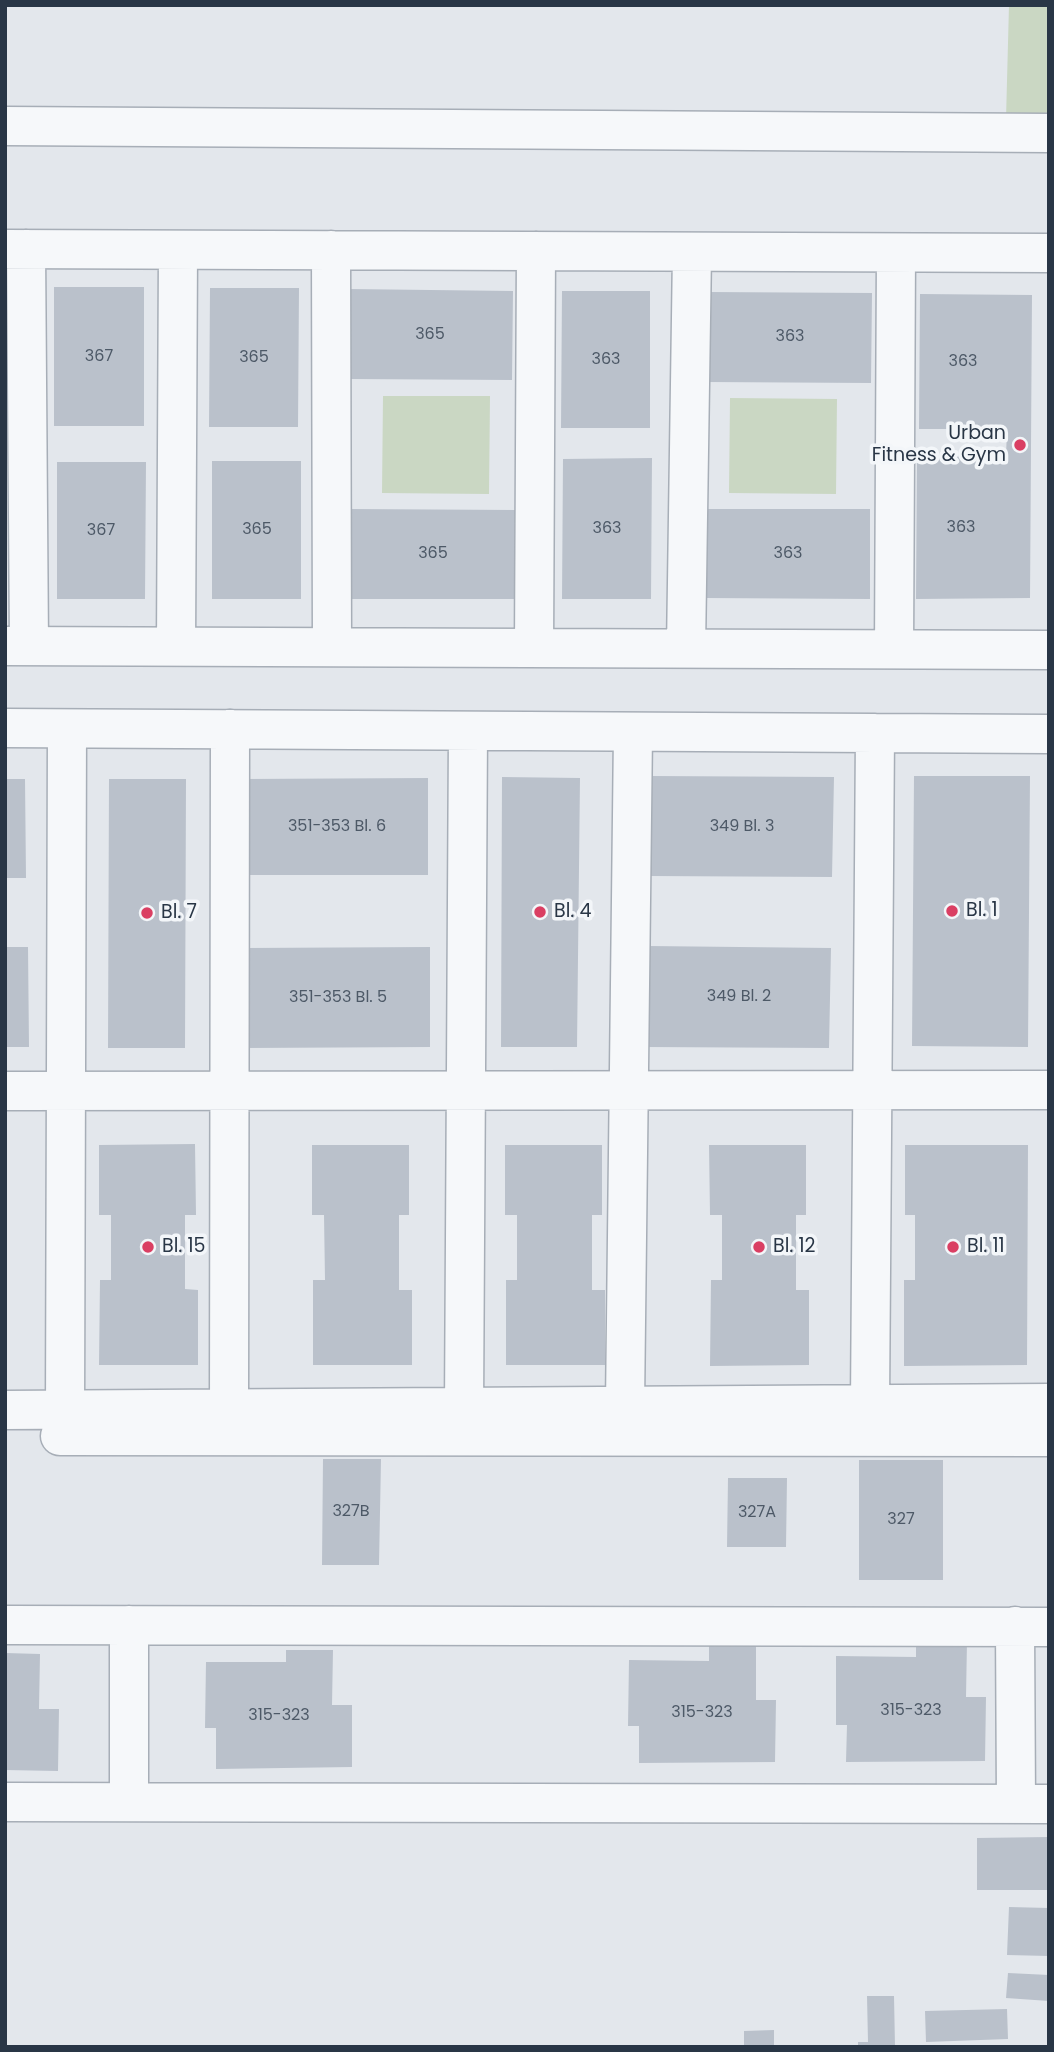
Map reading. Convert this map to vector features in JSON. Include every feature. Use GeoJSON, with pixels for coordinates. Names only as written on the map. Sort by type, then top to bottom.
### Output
{"type":"FeatureCollection","features":[{"type":"Feature","properties":{"kind":"street"},"geometry":{"type":"LineString","coordinates":[[5,126],[1049,133]]}},
{"type":"Feature","properties":{"kind":"street"},"geometry":{"type":"LineString","coordinates":[[1049,253],[16,249],[17,646],[1049,650]]}},
{"type":"Feature","properties":{"kind":"street"},"geometry":{"type":"LineString","coordinates":[[176,646],[178,250]]}},
{"type":"Feature","properties":{"kind":"street"},"geometry":{"type":"LineString","coordinates":[[331,250],[332,647]]}},
{"type":"Feature","properties":{"kind":"street"},"geometry":{"type":"LineString","coordinates":[[534,648],[536,251]]}},
{"type":"Feature","properties":{"kind":"street"},"geometry":{"type":"LineString","coordinates":[[686,648],[692,252]]}},
{"type":"Feature","properties":{"kind":"street"},"geometry":{"type":"LineString","coordinates":[[894,649],[896,253]]}},
{"type":"Feature","properties":{"kind":"street"},"geometry":{"type":"LineString","coordinates":[[5,728],[1049,734]]}},
{"type":"Feature","properties":{"kind":"street"},"geometry":{"type":"LineString","coordinates":[[65,1409],[67,729]]}},
{"type":"Feature","properties":{"kind":"street"},"geometry":{"type":"LineString","coordinates":[[229,1408],[230,729]]}},
{"type":"Feature","properties":{"kind":"street"},"geometry":{"type":"LineString","coordinates":[[464,1407],[468,731]]}},
{"type":"Feature","properties":{"kind":"street"},"geometry":{"type":"LineString","coordinates":[[625,1405],[633,732]]}},
{"type":"Feature","properties":{"kind":"street"},"geometry":{"type":"LineString","coordinates":[[870,1404],[875,733]]}},
{"type":"Feature","properties":{"kind":"street"},"geometry":{"type":"LineString","coordinates":[[5,1091],[1049,1090]]}},
{"type":"Feature","properties":{"kind":"street"},"geometry":{"type":"LineString","coordinates":[[5,1410],[1049,1402]]}},
{"type":"Feature","properties":{"kind":"street"},"geometry":{"type":"LineString","coordinates":[[5,1436],[1049,1437]]}},
{"type":"Feature","properties":{"kind":"street"},"geometry":{"type":"LineString","coordinates":[[5,1625],[1032,1626],[1032,1804],[5,1802]]}},
{"type":"Feature","properties":{"kind":"street"},"geometry":{"type":"LineString","coordinates":[[129,1625],[129,1802]]}},
{"type":"Feature","properties":{"kind":"green space"},"geometry":{"type":"Polygon","coordinates":[[[1009,5],[1049,5],[1049,120],[1006,119],[1009,5]]]}},
{"type":"Feature","properties":{"kind":"green space"},"geometry":{"type":"Polygon","coordinates":[[[383,396],[490,396],[489,494],[382,493],[383,396]]]}},
{"type":"Feature","properties":{"kind":"green space"},"geometry":{"type":"Polygon","coordinates":[[[730,398],[837,399],[836,494],[729,493],[730,398]]]}},
{"type":"Feature","properties":{"kind":"building"},"geometry":{"type":"Polygon","coordinates":[[[54,287],[144,287],[144,426],[54,426],[54,287]]]}},
{"type":"Feature","properties":{"kind":"building"},"geometry":{"type":"Polygon","coordinates":[[[210,288],[299,288],[298,427],[209,427],[210,288]]]}},
{"type":"Feature","properties":{"kind":"building"},"geometry":{"type":"Polygon","coordinates":[[[348,289],[513,291],[512,380],[349,379],[348,289]]]}},
{"type":"Feature","properties":{"kind":"building"},"geometry":{"type":"Polygon","coordinates":[[[562,291],[650,291],[650,428],[561,428],[562,291]]]}},
{"type":"Feature","properties":{"kind":"building"},"geometry":{"type":"Polygon","coordinates":[[[708,292],[872,293],[871,383],[707,382],[708,292]]]}},
{"type":"Feature","properties":{"kind":"building"},"geometry":{"type":"Polygon","coordinates":[[[920,294],[1032,295],[1030,598],[916,599],[917,457],[1006,456],[1007,429],[919,429],[920,294]]]}},
{"type":"Feature","properties":{"kind":"building"},"geometry":{"type":"Polygon","coordinates":[[[652,458],[651,599],[562,599],[563,459],[652,458]]]}},
{"type":"Feature","properties":{"kind":"building"},"geometry":{"type":"Polygon","coordinates":[[[212,461],[301,461],[301,599],[212,599],[212,461]]]}},
{"type":"Feature","properties":{"kind":"building"},"geometry":{"type":"Polygon","coordinates":[[[57,462],[146,462],[145,599],[57,599],[57,462]]]}},
{"type":"Feature","properties":{"kind":"building"},"geometry":{"type":"Polygon","coordinates":[[[350,509],[515,510],[514,599],[351,599],[350,509]]]}},
{"type":"Feature","properties":{"kind":"building"},"geometry":{"type":"Polygon","coordinates":[[[706,509],[870,509],[870,599],[705,598],[706,509]]]}},
{"type":"Feature","properties":{"kind":"building"},"geometry":{"type":"Polygon","coordinates":[[[651,776],[834,777],[832,877],[649,876],[651,776]]]}},
{"type":"Feature","properties":{"kind":"building","name":"Bl. 1"},"geometry":{"type":"Polygon","coordinates":[[[914,776],[1030,776],[1028,1047],[912,1046],[914,776]]]}},
{"type":"Feature","properties":{"kind":"building","name":"Bl. 4"},"geometry":{"type":"Polygon","coordinates":[[[502,777],[580,778],[577,1047],[501,1047],[502,777]]]}},
{"type":"Feature","properties":{"kind":"building"},"geometry":{"type":"Polygon","coordinates":[[[428,778],[428,875],[245,875],[245,779],[428,778]]]}},
{"type":"Feature","properties":{"kind":"building"},"geometry":{"type":"Polygon","coordinates":[[[5,779],[25,779],[26,878],[5,878],[5,779]]]}},
{"type":"Feature","properties":{"kind":"building","name":"Bl. 7"},"geometry":{"type":"Polygon","coordinates":[[[109,779],[186,779],[185,1048],[108,1048],[109,779]]]}},
{"type":"Feature","properties":{"kind":"building"},"geometry":{"type":"Polygon","coordinates":[[[648,946],[831,948],[829,1048],[646,1047],[648,946]]]}},
{"type":"Feature","properties":{"kind":"building"},"geometry":{"type":"Polygon","coordinates":[[[5,947],[28,947],[29,1047],[5,1047],[5,947]]]}},
{"type":"Feature","properties":{"kind":"building"},"geometry":{"type":"Polygon","coordinates":[[[430,947],[430,1047],[246,1048],[246,948],[430,947]]]}},
{"type":"Feature","properties":{"kind":"building","name":"Bl. 15"},"geometry":{"type":"Polygon","coordinates":[[[195,1144],[196,1215],[185,1215],[185,1289],[198,1290],[198,1365],[99,1365],[100,1280],[111,1280],[111,1215],[99,1215],[99,1145],[195,1144]]]}},
{"type":"Feature","properties":{"kind":"building"},"geometry":{"type":"Polygon","coordinates":[[[312,1145],[409,1145],[409,1215],[399,1215],[399,1290],[412,1290],[412,1365],[313,1365],[313,1280],[325,1280],[324,1215],[312,1215],[312,1145]]]}},
{"type":"Feature","properties":{"kind":"building"},"geometry":{"type":"Polygon","coordinates":[[[505,1145],[602,1145],[602,1215],[592,1215],[592,1290],[605,1290],[605,1365],[506,1365],[506,1280],[517,1280],[517,1215],[505,1215],[505,1145]]]}},
{"type":"Feature","properties":{"kind":"building","name":"Bl. 12"},"geometry":{"type":"Polygon","coordinates":[[[709,1145],[806,1145],[806,1215],[796,1215],[796,1290],[809,1290],[809,1365],[710,1366],[711,1280],[722,1280],[722,1215],[710,1215],[709,1145]]]}},
{"type":"Feature","properties":{"kind":"building","name":"Bl. 11"},"geometry":{"type":"Polygon","coordinates":[[[905,1145],[1028,1145],[1027,1365],[904,1366],[904,1280],[915,1280],[915,1215],[905,1215],[905,1145]]]}},
{"type":"Feature","properties":{"kind":"building"},"geometry":{"type":"Polygon","coordinates":[[[323,1459],[381,1459],[379,1565],[322,1565],[323,1459]]]}},
{"type":"Feature","properties":{"kind":"building"},"geometry":{"type":"Polygon","coordinates":[[[859,1460],[943,1460],[943,1580],[859,1580],[859,1460]]]}},
{"type":"Feature","properties":{"kind":"building"},"geometry":{"type":"Polygon","coordinates":[[[728,1478],[787,1478],[786,1547],[727,1547],[728,1478]]]}},
{"type":"Feature","properties":{"kind":"building"},"geometry":{"type":"Polygon","coordinates":[[[916,1640],[967,1641],[966,1697],[986,1697],[985,1761],[846,1762],[847,1725],[836,1725],[836,1656],[916,1657],[916,1640]]]}},
{"type":"Feature","properties":{"kind":"building"},"geometry":{"type":"Polygon","coordinates":[[[709,1644],[756,1645],[756,1700],[776,1700],[775,1762],[639,1763],[639,1726],[628,1726],[629,1660],[709,1661],[709,1644]]]}},
{"type":"Feature","properties":{"kind":"building"},"geometry":{"type":"Polygon","coordinates":[[[286,1650],[333,1650],[332,1705],[352,1705],[352,1767],[216,1769],[216,1728],[205,1728],[206,1662],[286,1662],[286,1650]]]}},
{"type":"Feature","properties":{"kind":"building"},"geometry":{"type":"Polygon","coordinates":[[[5,1653],[40,1654],[39,1709],[59,1709],[58,1771],[5,1770],[5,1653]]]}},
{"type":"Feature","properties":{"kind":"building"},"geometry":{"type":"Polygon","coordinates":[[[1049,1837],[1049,1890],[977,1890],[977,1838],[1049,1837]]]}},
{"type":"Feature","properties":{"kind":"building"},"geometry":{"type":"Polygon","coordinates":[[[1009,1907],[1049,1908],[1049,1956],[1007,1955],[1009,1907]]]}},
{"type":"Feature","properties":{"kind":"building"},"geometry":{"type":"Polygon","coordinates":[[[1008,1973],[1049,1975],[1049,2001],[1006,1998],[1008,1973]]]}},
{"type":"Feature","properties":{"kind":"building"},"geometry":{"type":"Polygon","coordinates":[[[867,1996],[894,1996],[895,2047],[858,2047],[858,2042],[868,2042],[867,1996]]]}},
{"type":"Feature","properties":{"kind":"building"},"geometry":{"type":"Polygon","coordinates":[[[1007,2009],[1008,2039],[926,2042],[925,2011],[1007,2009]]]}},
{"type":"Feature","properties":{"kind":"building"},"geometry":{"type":"Polygon","coordinates":[[[774,2030],[774,2047],[744,2047],[744,2031],[774,2030]]]}},
{"type":"Feature","properties":{"kind":"place","name":"Urban Fitness & Gym"},"geometry":{"type":"Point","coordinates":[1020,445]}},
{"type":"Feature","properties":{"kind":"place","name":"Bl. 1"},"geometry":{"type":"Point","coordinates":[952,911]}},
{"type":"Feature","properties":{"kind":"place","name":"Bl. 4"},"geometry":{"type":"Point","coordinates":[540,912]}},
{"type":"Feature","properties":{"kind":"place","name":"Bl. 7"},"geometry":{"type":"Point","coordinates":[147,913]}},
{"type":"Feature","properties":{"kind":"place","name":"Bl. 15"},"geometry":{"type":"Point","coordinates":[148,1247]}},
{"type":"Feature","properties":{"kind":"place","name":"Bl. 12"},"geometry":{"type":"Point","coordinates":[759,1247]}},
{"type":"Feature","properties":{"kind":"place","name":"Bl. 11"},"geometry":{"type":"Point","coordinates":[953,1247]}}]}
